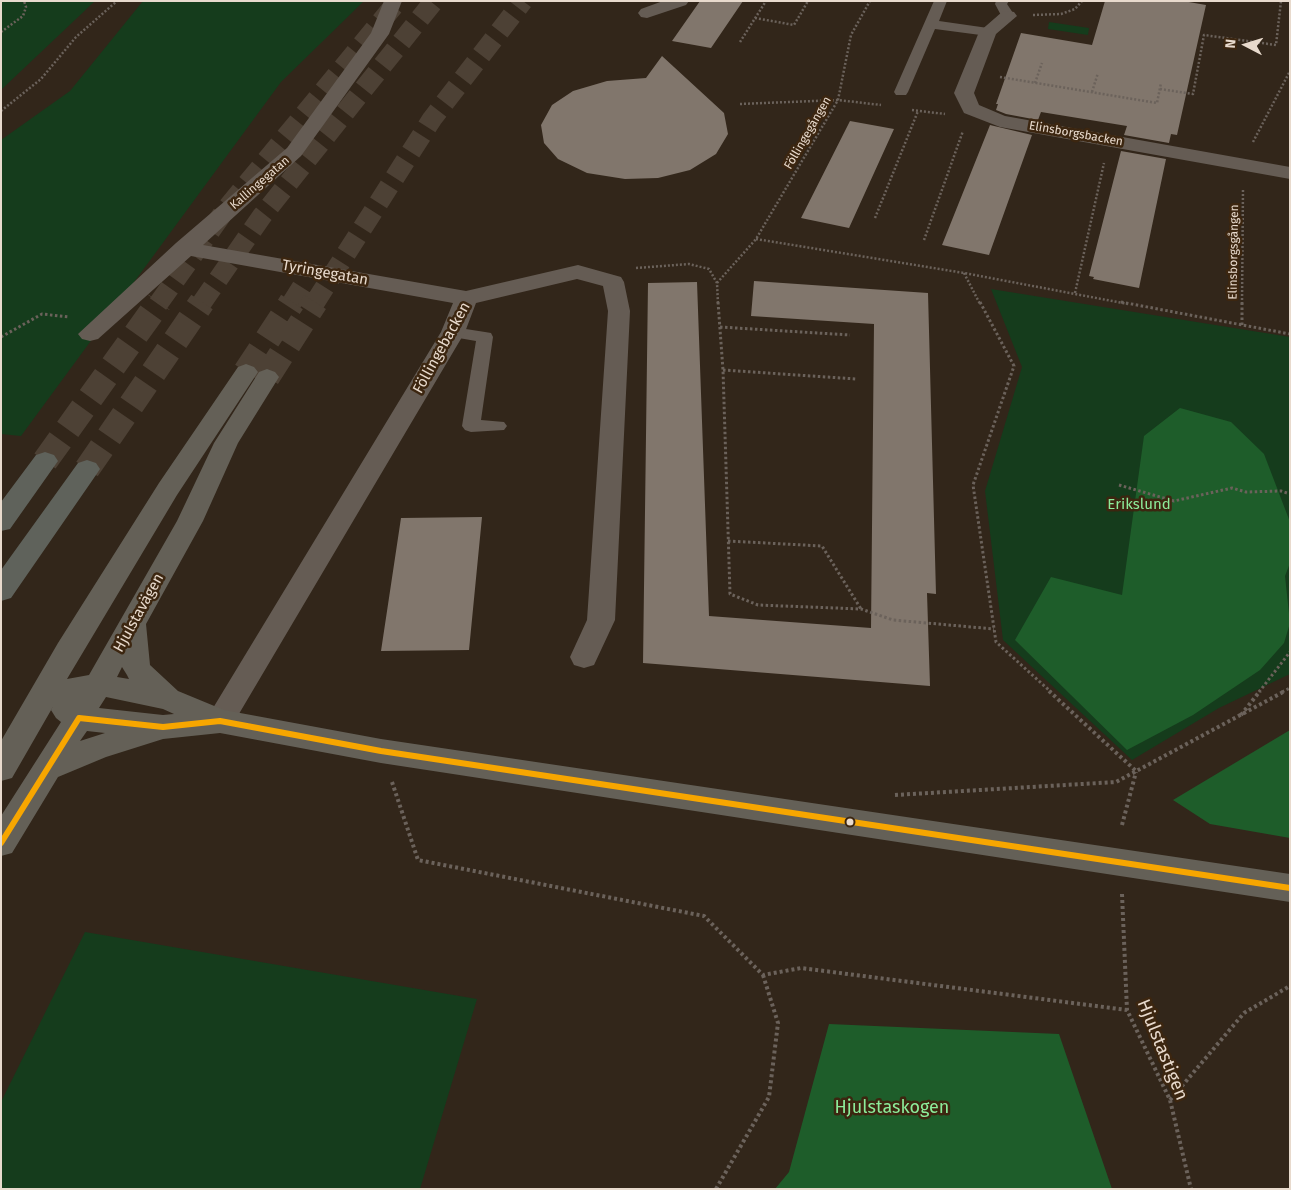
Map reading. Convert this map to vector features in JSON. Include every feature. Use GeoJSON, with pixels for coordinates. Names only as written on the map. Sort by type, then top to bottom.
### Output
{"type":"FeatureCollection","features":[{"type":"Feature","properties":{"kind":"highway"},"geometry":{"type":"LineString","coordinates":[[1,522],[45,461]]}},
{"type":"Feature","properties":{"kind":"highway"},"geometry":{"type":"LineString","coordinates":[[1,592],[87,469]]}},
{"type":"Feature","properties":{"kind":"street","name":"Kallingegatan"},"geometry":{"type":"LineString","coordinates":[[90,334],[184,248],[294,152],[380,34],[393,1]]}},
{"type":"Feature","properties":{"kind":"street"},"geometry":{"type":"LineString","coordinates":[[647,13],[680,1]]}},
{"type":"Feature","properties":{"kind":"street"},"geometry":{"type":"LineString","coordinates":[[971,109],[964,93],[988,32],[1005,9]]}},
{"type":"Feature","properties":{"kind":"street","name":"Elinsborgsbacken"},"geometry":{"type":"LineString","coordinates":[[971,109],[1000,121],[1290,173]]}},
{"type":"Feature","properties":{"kind":"street","name":"Tyringegatan"},"geometry":{"type":"LineString","coordinates":[[184,248],[466,298]]}},
{"type":"Feature","properties":{"kind":"street","name":"Föllingebacken"},"geometry":{"type":"LineString","coordinates":[[220,722],[453,332],[466,298],[578,272],[613,282],[619,310],[601,620],[584,656]]}},
{"type":"Feature","properties":{"kind":"street","name":"Hjulstavägen"},"geometry":{"type":"LineString","coordinates":[[1,769],[168,489],[257,375],[190,521],[79,718],[1,843]]}},
{"type":"Feature","properties":{"kind":"street"},"geometry":{"type":"LineString","coordinates":[[132,624],[136,664],[141,675],[168,699]]}},
{"type":"Feature","properties":{"kind":"street"},"geometry":{"type":"LineString","coordinates":[[43,696],[98,684],[168,699],[220,722],[381,751],[1290,888]]}},
{"type":"Feature","properties":{"kind":"street"},"geometry":{"type":"LineString","coordinates":[[43,696],[79,718],[162,727],[220,722]]}},
{"type":"Feature","properties":{"kind":"street"},"geometry":{"type":"LineString","coordinates":[[48,768],[98,747],[162,727]]}},
{"type":"Feature","properties":{"kind":"lane"},"geometry":{"type":"LineString","coordinates":[[901,92],[941,1]]}},
{"type":"Feature","properties":{"kind":"lane"},"geometry":{"type":"LineString","coordinates":[[931,24],[988,32]]}},
{"type":"Feature","properties":{"kind":"lane"},"geometry":{"type":"LineString","coordinates":[[453,332],[485,338],[471,426],[498,426]]}},
{"type":"Feature","properties":{"kind":"path"},"geometry":{"type":"LineString","coordinates":[[1,32],[14,25],[23,16],[26,7],[24,1]]}},
{"type":"Feature","properties":{"kind":"path"},"geometry":{"type":"LineString","coordinates":[[1,111],[41,79],[76,36],[117,1]]}},
{"type":"Feature","properties":{"kind":"path"},"geometry":{"type":"LineString","coordinates":[[740,42],[766,1]]}},
{"type":"Feature","properties":{"kind":"path"},"geometry":{"type":"LineString","coordinates":[[755,18],[794,25],[808,1]]}},
{"type":"Feature","properties":{"kind":"path","name":"Föllingegången"},"geometry":{"type":"LineString","coordinates":[[717,283],[756,239],[838,100],[851,36],[870,1]]}},
{"type":"Feature","properties":{"kind":"path"},"geometry":{"type":"LineString","coordinates":[[1005,9],[1061,14],[1075,9],[1082,1]]}},
{"type":"Feature","properties":{"kind":"path"},"geometry":{"type":"LineString","coordinates":[[1160,89],[1193,94],[1204,35],[1276,45],[1281,1]]}},
{"type":"Feature","properties":{"kind":"path"},"geometry":{"type":"LineString","coordinates":[[1035,83],[1042,63]]}},
{"type":"Feature","properties":{"kind":"path"},"geometry":{"type":"LineString","coordinates":[[1249,151],[1270,106],[1290,72]]}},
{"type":"Feature","properties":{"kind":"path"},"geometry":{"type":"LineString","coordinates":[[972,73],[1157,103],[1161,83]]}},
{"type":"Feature","properties":{"kind":"path"},"geometry":{"type":"LineString","coordinates":[[1092,92],[1098,73]]}},
{"type":"Feature","properties":{"kind":"path"},"geometry":{"type":"LineString","coordinates":[[740,104],[838,100]]}},
{"type":"Feature","properties":{"kind":"path"},"geometry":{"type":"LineString","coordinates":[[924,240],[971,109]]}},
{"type":"Feature","properties":{"kind":"path"},"geometry":{"type":"LineString","coordinates":[[875,218],[918,111]]}},
{"type":"Feature","properties":{"kind":"path"},"geometry":{"type":"LineString","coordinates":[[1075,294],[1110,140]]}},
{"type":"Feature","properties":{"kind":"path","name":"Elinsborgsgången"},"geometry":{"type":"LineString","coordinates":[[1242,325],[1244,180]]}},
{"type":"Feature","properties":{"kind":"path"},"geometry":{"type":"LineString","coordinates":[[756,239],[964,272],[1290,334]]}},
{"type":"Feature","properties":{"kind":"path"},"geometry":{"type":"LineString","coordinates":[[634,268],[689,264],[708,269],[717,283],[730,594],[758,605],[861,610],[894,620],[994,629]]}},
{"type":"Feature","properties":{"kind":"path"},"geometry":{"type":"LineString","coordinates":[[964,272],[1014,366],[973,485],[996,642],[1136,771]]}},
{"type":"Feature","properties":{"kind":"path"},"geometry":{"type":"LineString","coordinates":[[1,337],[42,314],[67,316]]}},
{"type":"Feature","properties":{"kind":"path"},"geometry":{"type":"LineString","coordinates":[[720,327],[850,335]]}},
{"type":"Feature","properties":{"kind":"path"},"geometry":{"type":"LineString","coordinates":[[722,370],[856,380]]}},
{"type":"Feature","properties":{"kind":"path"},"geometry":{"type":"LineString","coordinates":[[1119,485],[1174,501],[1232,488],[1246,492],[1281,491],[1290,494]]}},
{"type":"Feature","properties":{"kind":"path"},"geometry":{"type":"LineString","coordinates":[[728,540],[822,546],[861,610]]}},
{"type":"Feature","properties":{"kind":"path"},"geometry":{"type":"LineString","coordinates":[[1239,716],[1290,652]]}},
{"type":"Feature","properties":{"kind":"path"},"geometry":{"type":"LineString","coordinates":[[893,795],[1116,782],[1290,688]]}},
{"type":"Feature","properties":{"kind":"path"},"geometry":{"type":"LineString","coordinates":[[381,751],[418,860],[704,916],[763,975],[778,1023],[769,1097],[716,1189]]}},
{"type":"Feature","properties":{"kind":"path"},"geometry":{"type":"LineString","coordinates":[[1122,825],[1136,771]]}},
{"type":"Feature","properties":{"kind":"path","name":"Hjulstastigen"},"geometry":{"type":"LineString","coordinates":[[1122,890],[1127,1010],[1170,1100],[1191,1189]]}},
{"type":"Feature","properties":{"kind":"path"},"geometry":{"type":"LineString","coordinates":[[763,975],[801,968],[1127,1010]]}},
{"type":"Feature","properties":{"kind":"path"},"geometry":{"type":"LineString","coordinates":[[1170,1100],[1244,1013],[1290,986]]}},
{"type":"Feature","properties":{"kind":"green space"},"geometry":{"type":"Polygon","coordinates":[[[1,1],[95,1],[1,90],[1,1]]]}},
{"type":"Feature","properties":{"kind":"green space"},"geometry":{"type":"Polygon","coordinates":[[[143,1],[364,1],[281,82],[21,436],[1,434],[1,140],[70,91],[143,1]]]}},
{"type":"Feature","properties":{"kind":"green space"},"geometry":{"type":"Polygon","coordinates":[[[1049,22],[1089,28],[1088,35],[1048,29],[1049,22]]]}},
{"type":"Feature","properties":{"kind":"green space","name":"Erikslund"},"geometry":{"type":"Polygon","coordinates":[[[991,289],[1290,337],[1290,674],[1219,708],[1132,760],[1003,640],[985,491],[1022,367],[991,289]]]}},
{"type":"Feature","properties":{"kind":"green space"},"geometry":{"type":"Polygon","coordinates":[[[1180,408],[1231,422],[1264,454],[1290,522],[1290,563],[1285,576],[1290,623],[1284,643],[1260,670],[1193,715],[1127,750],[1015,640],[1051,577],[1122,595],[1144,436],[1180,408]]]}},
{"type":"Feature","properties":{"kind":"green space"},"geometry":{"type":"Polygon","coordinates":[[[1290,730],[1290,838],[1210,824],[1173,800],[1290,730]]]}},
{"type":"Feature","properties":{"kind":"green space"},"geometry":{"type":"Polygon","coordinates":[[[85,932],[477,999],[420,1189],[1,1189],[1,1102],[85,932]]]}},
{"type":"Feature","properties":{"kind":"green space","name":"Hjulstaskogen"},"geometry":{"type":"Polygon","coordinates":[[[829,1024],[1059,1034],[1112,1189],[775,1189],[789,1172],[829,1024]]]}},
{"type":"Feature","properties":{"kind":"building"},"geometry":{"type":"Polygon","coordinates":[[[700,1],[743,1],[711,48],[672,41],[700,1]]]}},
{"type":"Feature","properties":{"kind":"building"},"geometry":{"type":"Polygon","coordinates":[[[1105,1],[1183,1],[1206,5],[1177,135],[1171,134],[1169,143],[1124,135],[1127,126],[1041,112],[1038,120],[1006,114],[996,110],[998,104],[996,104],[1021,33],[1092,45],[1105,1]]]}},
{"type":"Feature","properties":{"kind":"building"},"geometry":{"type":"Polygon","coordinates":[[[662,56],[724,113],[728,134],[716,154],[690,170],[658,178],[625,179],[587,173],[558,159],[544,143],[541,125],[552,105],[573,91],[607,81],[646,78],[662,56]]]}},
{"type":"Feature","properties":{"kind":"building"},"geometry":{"type":"Polygon","coordinates":[[[850,121],[894,129],[849,228],[801,218],[850,121]]]}},
{"type":"Feature","properties":{"kind":"building"},"geometry":{"type":"Polygon","coordinates":[[[990,125],[1032,135],[989,255],[942,245],[990,125]]]}},
{"type":"Feature","properties":{"kind":"building"},"geometry":{"type":"Polygon","coordinates":[[[1121,151],[1166,159],[1139,288],[1093,279],[1094,277],[1089,276],[1121,151]]]}},
{"type":"Feature","properties":{"kind":"building"},"geometry":{"type":"Polygon","coordinates":[[[754,281],[928,293],[936,594],[927,593],[930,686],[643,663],[648,283],[697,282],[709,616],[871,628],[874,324],[751,316],[754,281]]]}},
{"type":"Feature","properties":{"kind":"building"},"geometry":{"type":"Polygon","coordinates":[[[482,517],[469,650],[381,651],[401,518],[482,517]]]}},
{"type":"Feature","properties":{"kind":"tunnel"},"geometry":{"type":"LineString","coordinates":[[201,304],[262,216],[434,1]]}},
{"type":"Feature","properties":{"kind":"tunnel"},"geometry":{"type":"LineString","coordinates":[[314,304],[432,119],[523,1]]}},
{"type":"Feature","properties":{"kind":"tunnel"},"geometry":{"type":"LineString","coordinates":[[158,304],[226,209],[397,2]]}},
{"type":"Feature","properties":{"kind":"tunnel"},"geometry":{"type":"LineString","coordinates":[[291,304],[303,285]]}},
{"type":"Feature","properties":{"kind":"tunnel"},"geometry":{"type":"LineString","coordinates":[[45,461],[159,302]]}},
{"type":"Feature","properties":{"kind":"tunnel"},"geometry":{"type":"LineString","coordinates":[[87,469],[202,302]]}},
{"type":"Feature","properties":{"kind":"tunnel"},"geometry":{"type":"LineString","coordinates":[[246,372],[292,302]]}},
{"type":"Feature","properties":{"kind":"tunnel"},"geometry":{"type":"LineString","coordinates":[[267,377],[315,302]]}},
{"type":"Feature","properties":{"kind":"transit line"},"geometry":{"type":"LineString","coordinates":[[1,843],[79,718],[163,727],[220,721],[381,751],[1290,888]]}}]}
